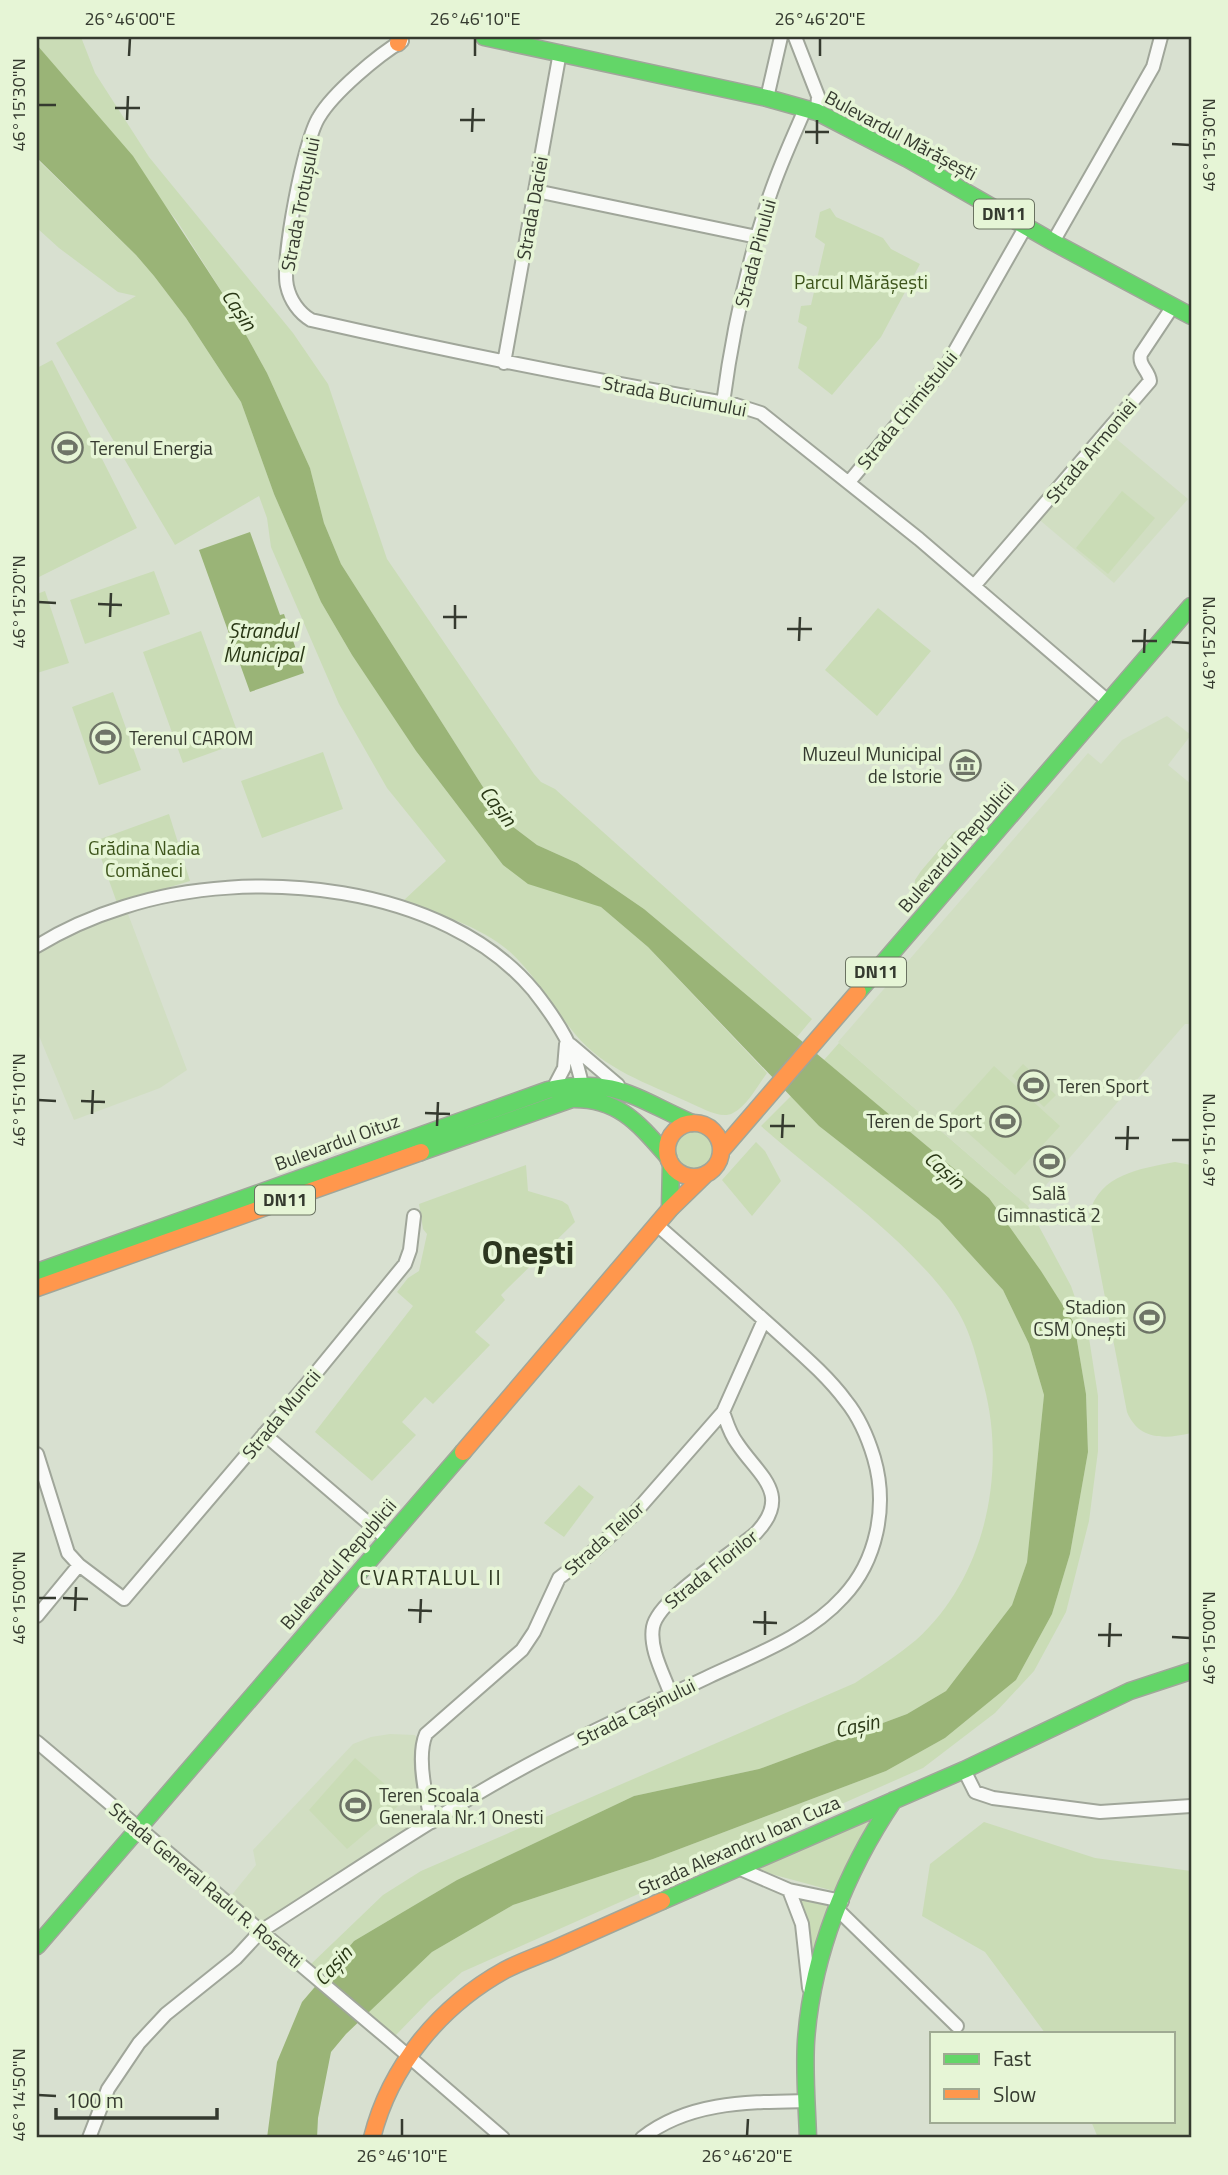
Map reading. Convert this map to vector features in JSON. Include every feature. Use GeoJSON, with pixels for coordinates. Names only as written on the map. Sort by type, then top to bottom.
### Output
{"type":"FeatureCollection","features":[{"type":"Feature","properties":{"kind":"main road"},"geometry":{"type":"LineString","coordinates":[[484,37],[538,42]]}},
{"type":"Feature","properties":{"kind":"main road","name":"Bulevardul Mărășești"},"geometry":{"type":"LineString","coordinates":[[521,37],[560,52],[811,110],[908,159],[1053,242],[1191,316]]}},
{"type":"Feature","properties":{"kind":"main road","name":"Bulevardul Republicii"},"geometry":{"type":"LineString","coordinates":[[721,1151],[1191,606]]}},
{"type":"Feature","properties":{"kind":"main road","name":"Bulevardul Oituz"},"geometry":{"type":"LineString","coordinates":[[37,1288],[533,1112],[582,1091],[607,1086],[629,1093],[699,1125]]}},
{"type":"Feature","properties":{"kind":"main road","name":"Bulevardul Oituz"},"geometry":{"type":"LineString","coordinates":[[37,1272],[553,1089],[582,1091],[622,1111],[645,1132],[669,1161]]}},
{"type":"Feature","properties":{"kind":"main road"},"geometry":{"type":"LineString","coordinates":[[528,1096],[535,1102],[533,1112]]}},
{"type":"Feature","properties":{"kind":"main road"},"geometry":{"type":"LineString","coordinates":[[670,1209],[670,1138],[679,1128],[726,1124],[753,1114]]}},
{"type":"Feature","properties":{"kind":"main road"},"geometry":{"type":"LineString","coordinates":[[699,1125],[718,1139],[721,1151]]}},
{"type":"Feature","properties":{"kind":"main road","name":"DN11"},"geometry":{"type":"LineString","coordinates":[[669,1161],[686,1176],[700,1177],[717,1164],[721,1151]]}},
{"type":"Feature","properties":{"kind":"main road","name":"Bulevardul Republicii"},"geometry":{"type":"LineString","coordinates":[[37,1946],[670,1209],[706,1174]]}},
{"type":"Feature","properties":{"kind":"main road","name":"Strada Alexandru Ioan Cuza"},"geometry":{"type":"LineString","coordinates":[[372,2138],[389,2088],[409,2056],[432,2028],[459,2002],[505,1970],[964,1770],[1130,1691],[1191,1671]]}},
{"type":"Feature","properties":{"kind":"main road"},"geometry":{"type":"LineString","coordinates":[[808,2138],[806,2044],[810,2006],[820,1966],[840,1905],[874,1830],[894,1800]]}},
{"type":"Feature","properties":{"kind":"street"},"geometry":{"type":"LineString","coordinates":[[767,98],[781,37]]}},
{"type":"Feature","properties":{"kind":"street"},"geometry":{"type":"LineString","coordinates":[[795,37],[818,96],[811,110]]}},
{"type":"Feature","properties":{"kind":"street"},"geometry":{"type":"LineString","coordinates":[[1053,242],[1153,67],[1161,37]]}},
{"type":"Feature","properties":{"kind":"street","name":"Strada Trotușului"},"geometry":{"type":"LineString","coordinates":[[312,320],[301,313],[292,300],[286,285],[285,267],[303,162],[310,140],[318,117],[329,104],[374,61],[402,39]]}},
{"type":"Feature","properties":{"kind":"street","name":"Strada Daciei"},"geometry":{"type":"LineString","coordinates":[[503,363],[560,52]]}},
{"type":"Feature","properties":{"kind":"street","name":"Strada Pinului"},"geometry":{"type":"LineString","coordinates":[[723,403],[731,347],[757,237],[768,201],[811,110]]}},
{"type":"Feature","properties":{"kind":"street"},"geometry":{"type":"LineString","coordinates":[[536,191],[757,237]]}},
{"type":"Feature","properties":{"kind":"street","name":"Strada Chimistului"},"geometry":{"type":"LineString","coordinates":[[849,482],[947,363],[1026,226]]}},
{"type":"Feature","properties":{"kind":"street","name":"Strada Armoniei"},"geometry":{"type":"LineString","coordinates":[[974,586],[1150,381],[1149,373],[1141,363],[1141,354],[1173,306]]}},
{"type":"Feature","properties":{"kind":"street","name":"Strada Buciumului"},"geometry":{"type":"LineString","coordinates":[[312,320],[503,363],[748,408],[766,416],[974,586],[1109,702]]}},
{"type":"Feature","properties":{"kind":"street"},"geometry":{"type":"LineString","coordinates":[[37,946],[125,906],[206,890],[269,887],[372,898],[442,922],[495,954],[518,974],[539,997],[566,1040],[576,1061],[582,1091]]}},
{"type":"Feature","properties":{"kind":"street"},"geometry":{"type":"LineString","coordinates":[[553,1089],[566,1060],[566,1040]]}},
{"type":"Feature","properties":{"kind":"street"},"geometry":{"type":"LineString","coordinates":[[566,1040],[629,1093]]}},
{"type":"Feature","properties":{"kind":"street","name":"Bulevardul Oituz"},"geometry":{"type":"LineString","coordinates":[[326,1168],[331,1184]]}},
{"type":"Feature","properties":{"kind":"street","name":"Strada Muncii"},"geometry":{"type":"LineString","coordinates":[[79,1564],[124,1599],[405,1264],[410,1250],[414,1216]]}},
{"type":"Feature","properties":{"kind":"street","name":"Strada Cașinului"},"geometry":{"type":"LineString","coordinates":[[89,2138],[108,2089],[139,2043],[166,2014],[236,1958],[261,1931],[498,1781],[763,1651],[828,1612],[857,1580],[868,1560],[874,1540],[879,1499],[877,1472],[869,1442],[858,1420],[843,1396],[764,1320],[657,1225]]}},
{"type":"Feature","properties":{"kind":"street","name":"Strada Teilor"},"geometry":{"type":"LineString","coordinates":[[432,1822],[423,1776],[422,1744],[426,1734],[514,1659],[534,1632],[559,1578],[597,1549],[632,1516],[723,1412],[764,1320]]}},
{"type":"Feature","properties":{"kind":"street","name":"Strada Florilor"},"geometry":{"type":"LineString","coordinates":[[671,1695],[653,1646],[656,1618],[672,1599],[756,1533],[766,1521],[772,1507],[768,1482],[736,1442],[723,1412]]}},
{"type":"Feature","properties":{"kind":"street"},"geometry":{"type":"LineString","coordinates":[[264,1434],[387,1539]]}},
{"type":"Feature","properties":{"kind":"street"},"geometry":{"type":"LineString","coordinates":[[37,1454],[66,1550],[79,1564],[37,1616]]}},
{"type":"Feature","properties":{"kind":"street","name":"Strada General Radu R. Rosetti"},"geometry":{"type":"LineString","coordinates":[[37,1742],[503,2138]]}},
{"type":"Feature","properties":{"kind":"street"},"geometry":{"type":"LineString","coordinates":[[964,1770],[975,1792],[993,1798],[1100,1812],[1191,1806]]}},
{"type":"Feature","properties":{"kind":"street"},"geometry":{"type":"LineString","coordinates":[[738,1868],[789,1889],[840,1905],[957,2026]]}},
{"type":"Feature","properties":{"kind":"street"},"geometry":{"type":"LineString","coordinates":[[789,1889],[802,1924],[810,2006]]}},
{"type":"Feature","properties":{"kind":"street"},"geometry":{"type":"LineString","coordinates":[[642,2138],[667,2122],[698,2110],[739,2104],[807,2101]]}},
{"type":"Feature","properties":{"kind":"shaded area"},"geometry":{"type":"Polygon","coordinates":[[[1107,431],[1188,499],[1114,583],[1035,516],[1107,431]]]}},
{"type":"Feature","properties":{"kind":"shaded area"},"geometry":{"type":"Polygon","coordinates":[[[1167,716],[1191,735],[1168,765],[1191,784],[1191,1024],[1185,1024],[1028,1206],[838,1042],[1088,753],[1101,764],[1122,740],[1167,716]]]}},
{"type":"Feature","properties":{"kind":"shaded area"},"geometry":{"type":"Polygon","coordinates":[[[125,906],[187,1070],[160,1088],[74,1120],[37,1031],[37,946],[125,906]]]}},
{"type":"Feature","properties":{"kind":"shaded area"},"geometry":{"type":"Polygon","coordinates":[[[390,1734],[415,1735],[422,1747],[432,1822],[261,1931],[226,1902],[256,1865],[253,1850],[353,1744],[390,1734]]]}},
{"type":"Feature","properties":{"kind":"green space"},"geometry":{"type":"Polygon","coordinates":[[[37,37],[81,37],[95,73],[149,157],[293,333],[328,384],[387,559],[534,774],[541,782],[555,789],[812,1019],[797,1037],[644,909],[577,863],[537,845],[504,820],[341,564],[324,523],[310,468],[267,373],[225,297],[177,221],[38,46],[37,37]]]}},
{"type":"Feature","properties":{"kind":"green space"},"geometry":{"type":"Polygon","coordinates":[[[37,159],[136,255],[154,276],[186,318],[241,402],[274,494],[321,602],[352,655],[416,751],[503,865],[601,907],[648,947],[767,1073],[738,1110],[728,1115],[711,1112],[642,1082],[613,1066],[575,1034],[527,970],[498,942],[472,928],[403,901],[446,861],[387,788],[339,704],[271,547],[267,518],[259,496],[175,545],[56,343],[136,296],[118,292],[37,228],[37,159]]]}},
{"type":"Feature","properties":{"kind":"green space","name":"Parcul Mărășești"},"geometry":{"type":"Polygon","coordinates":[[[830,208],[836,217],[883,238],[891,249],[920,264],[881,337],[832,395],[798,368],[807,327],[798,322],[801,306],[811,305],[825,244],[815,237],[820,212],[830,208]]]}},
{"type":"Feature","properties":{"kind":"green space","name":"Terenul Energia"},"geometry":{"type":"Polygon","coordinates":[[[52,360],[137,528],[37,578],[37,368],[52,360]]]}},
{"type":"Feature","properties":{"kind":"green space"},"geometry":{"type":"Polygon","coordinates":[[[1122,491],[1155,518],[1108,574],[1076,548],[1122,491]]]}},
{"type":"Feature","properties":{"kind":"green space"},"geometry":{"type":"Polygon","coordinates":[[[154,571],[170,614],[85,644],[70,600],[154,571]]]}},
{"type":"Feature","properties":{"kind":"green space"},"geometry":{"type":"Polygon","coordinates":[[[45,591],[69,663],[37,673],[37,594],[45,591]]]}},
{"type":"Feature","properties":{"kind":"green space"},"geometry":{"type":"Polygon","coordinates":[[[878,608],[931,651],[877,716],[825,670],[878,608]]]}},
{"type":"Feature","properties":{"kind":"green space"},"geometry":{"type":"Polygon","coordinates":[[[201,631],[241,742],[183,763],[143,652],[201,631]]]}},
{"type":"Feature","properties":{"kind":"green space","name":"Terenul CAROM"},"geometry":{"type":"Polygon","coordinates":[[[113,692],[141,770],[99,785],[72,707],[113,692]]]}},
{"type":"Feature","properties":{"kind":"green space"},"geometry":{"type":"Polygon","coordinates":[[[323,752],[343,809],[262,838],[241,781],[323,752]]]}},
{"type":"Feature","properties":{"kind":"green space","name":"Grădina Nadia Comăneci"},"geometry":{"type":"Polygon","coordinates":[[[169,814],[190,881],[117,903],[95,841],[169,814]]]}},
{"type":"Feature","properties":{"kind":"green space"},"geometry":{"type":"Polygon","coordinates":[[[961,829],[976,832],[921,896],[914,889],[915,880],[955,831],[961,829]]]}},
{"type":"Feature","properties":{"kind":"green space"},"geometry":{"type":"Polygon","coordinates":[[[839,1043],[1028,1206],[1071,1286],[1089,1338],[1098,1396],[1098,1451],[1089,1521],[1066,1612],[1034,1671],[995,1713],[923,1768],[462,1972],[395,2036],[368,2013],[432,1952],[513,1905],[653,1859],[886,1771],[945,1738],[1016,1680],[1052,1614],[1070,1554],[1088,1452],[1086,1394],[1074,1323],[989,1198],[824,1060],[839,1043]]]}},
{"type":"Feature","properties":{"kind":"green space","name":"Teren Sport"},"geometry":{"type":"Polygon","coordinates":[[[1023,1064],[1056,1095],[1044,1107],[1012,1076],[1023,1064]]]}},
{"type":"Feature","properties":{"kind":"green space","name":"Teren de Sport"},"geometry":{"type":"Polygon","coordinates":[[[994,1066],[1060,1126],[1015,1175],[949,1116],[994,1066]]]}},
{"type":"Feature","properties":{"kind":"green space"},"geometry":{"type":"Polygon","coordinates":[[[791,1096],[819,1126],[939,1220],[1003,1290],[1029,1344],[1044,1395],[1027,1562],[1012,1605],[946,1691],[907,1714],[759,1769],[634,1796],[457,1880],[354,1941],[324,1976],[310,1965],[383,1895],[421,1871],[855,1683],[916,1640],[940,1615],[959,1586],[974,1555],[984,1522],[991,1488],[993,1454],[991,1419],[972,1342],[952,1302],[910,1254],[887,1231],[761,1126],[791,1096]]]}},
{"type":"Feature","properties":{"kind":"green space"},"geometry":{"type":"Polygon","coordinates":[[[694,1124],[704,1126],[712,1132],[718,1140],[718,1160],[712,1168],[704,1174],[694,1176],[684,1174],[676,1168],[670,1160],[668,1150],[670,1140],[676,1132],[684,1126],[694,1124]]]}},
{"type":"Feature","properties":{"kind":"green space"},"geometry":{"type":"Polygon","coordinates":[[[756,1142],[765,1151],[781,1181],[752,1216],[722,1180],[756,1142]]]}},
{"type":"Feature","properties":{"kind":"green space","name":"Stadion CSM Onești"},"geometry":{"type":"Polygon","coordinates":[[[1175,1162],[1191,1165],[1191,1433],[1163,1437],[1146,1433],[1132,1421],[1127,1412],[1089,1214],[1094,1201],[1112,1182],[1135,1171],[1175,1162]]]}},
{"type":"Feature","properties":{"kind":"green space"},"geometry":{"type":"Polygon","coordinates":[[[526,1165],[528,1191],[562,1201],[568,1205],[575,1222],[501,1295],[505,1300],[475,1332],[490,1345],[433,1404],[425,1397],[402,1422],[416,1435],[372,1481],[315,1432],[413,1306],[397,1292],[408,1278],[419,1271],[427,1234],[423,1229],[419,1204],[526,1165]]]}},
{"type":"Feature","properties":{"kind":"green space"},"geometry":{"type":"Polygon","coordinates":[[[579,1485],[594,1497],[564,1537],[544,1523],[579,1485]]]}},
{"type":"Feature","properties":{"kind":"green space","name":"Teren Scoala Generala Nr.1 Onesti"},"geometry":{"type":"Polygon","coordinates":[[[355,1758],[404,1801],[347,1849],[309,1810],[355,1758]]]}},
{"type":"Feature","properties":{"kind":"green space"},"geometry":{"type":"Polygon","coordinates":[[[867,1820],[869,1824],[834,1891],[760,1871],[760,1867],[867,1820]]]}},
{"type":"Feature","properties":{"kind":"green space"},"geometry":{"type":"Polygon","coordinates":[[[984,1822],[1095,1858],[1191,1871],[1191,2138],[1098,2138],[1091,2122],[1176,2122],[1176,2032],[1044,2032],[985,1952],[922,1916],[930,1864],[984,1822]]]}},
{"type":"Feature","properties":{"kind":"green space"},"geometry":{"type":"Polygon","coordinates":[[[799,1898],[829,1906],[811,1958],[807,1917],[799,1898]]]}},
{"type":"Feature","properties":{"kind":"water","name":"Cașin"},"geometry":{"type":"Polygon","coordinates":[[[37,45],[133,156],[225,297],[267,373],[310,468],[324,523],[341,564],[504,820],[537,845],[577,863],[644,909],[989,1198],[1074,1323],[1086,1394],[1088,1452],[1070,1554],[1052,1614],[1016,1680],[945,1738],[886,1771],[653,1859],[513,1905],[432,1952],[346,2034],[331,2052],[318,2118],[317,2138],[267,2138],[277,2062],[302,2002],[354,1941],[457,1880],[634,1796],[759,1769],[907,1714],[946,1691],[1012,1605],[1027,1562],[1044,1395],[1029,1344],[1003,1290],[939,1220],[819,1126],[648,947],[601,907],[528,884],[503,865],[416,751],[352,655],[321,602],[274,494],[241,402],[186,318],[154,276],[37,158],[37,45]]]}},
{"type":"Feature","properties":{"kind":"water","name":"Ștrandul Municipal"},"geometry":{"type":"Polygon","coordinates":[[[250,532],[280,615],[284,614],[304,673],[250,692],[199,550],[250,532]]]}},
{"type":"Feature","properties":{"kind":"traffic: fast"},"geometry":{"type":"LineString","coordinates":[[484,37],[767,98],[817,112],[908,159],[1053,242],[1191,316]]}},
{"type":"Feature","properties":{"kind":"traffic: fast"},"geometry":{"type":"LineString","coordinates":[[858,992],[1191,606]]}},
{"type":"Feature","properties":{"kind":"traffic: fast"},"geometry":{"type":"LineString","coordinates":[[37,1272],[548,1090],[571,1086],[607,1088],[639,1098],[692,1123]]}},
{"type":"Feature","properties":{"kind":"traffic: fast"},"geometry":{"type":"LineString","coordinates":[[421,1152],[572,1099],[603,1103],[627,1115],[668,1157]]}},
{"type":"Feature","properties":{"kind":"traffic: fast"},"geometry":{"type":"LineString","coordinates":[[670,1209],[671,1164]]}},
{"type":"Feature","properties":{"kind":"traffic: fast"},"geometry":{"type":"LineString","coordinates":[[37,1946],[463,1452]]}},
{"type":"Feature","properties":{"kind":"traffic: fast"},"geometry":{"type":"LineString","coordinates":[[662,1901],[964,1770],[1130,1691],[1191,1671]]}},
{"type":"Feature","properties":{"kind":"traffic: fast"},"geometry":{"type":"LineString","coordinates":[[808,2138],[806,2041],[816,1977],[834,1915],[847,1885],[894,1800]]}},
{"type":"Feature","properties":{"kind":"traffic: slow"},"geometry":{"type":"LineString","coordinates":[[398,43],[400,37]]}},
{"type":"Feature","properties":{"kind":"traffic: slow"},"geometry":{"type":"LineString","coordinates":[[721,1151],[858,992]]}},
{"type":"Feature","properties":{"kind":"traffic: slow"},"geometry":{"type":"LineString","coordinates":[[694,1123],[713,1131],[721,1150],[713,1169],[694,1177],[675,1169],[667,1150],[675,1131],[694,1123]]}},
{"type":"Feature","properties":{"kind":"traffic: slow"},"geometry":{"type":"LineString","coordinates":[[37,1288],[421,1152]]}},
{"type":"Feature","properties":{"kind":"traffic: slow"},"geometry":{"type":"LineString","coordinates":[[463,1452],[670,1209],[706,1174]]}},
{"type":"Feature","properties":{"kind":"traffic: slow"},"geometry":{"type":"LineString","coordinates":[[372,2138],[391,2086],[405,2063],[439,2020],[459,2001],[511,1967],[662,1901]]}},
{"type":"Feature","properties":{"kind":"place","name":"Terenul Energia"},"geometry":{"type":"Point","coordinates":[67,448]}},
{"type":"Feature","properties":{"kind":"place","name":"Terenul CAROM"},"geometry":{"type":"Point","coordinates":[106,738]}},
{"type":"Feature","properties":{"kind":"place","name":"Muzeul Municipal de Istorie"},"geometry":{"type":"Point","coordinates":[965,765]}},
{"type":"Feature","properties":{"kind":"place","name":"Teren Sport"},"geometry":{"type":"Point","coordinates":[1034,1086]}},
{"type":"Feature","properties":{"kind":"place","name":"Teren de Sport"},"geometry":{"type":"Point","coordinates":[1005,1121]}},
{"type":"Feature","properties":{"kind":"place","name":"Sală Gimnastică 2"},"geometry":{"type":"Point","coordinates":[1049,1162]}},
{"type":"Feature","properties":{"kind":"place","name":"Stadion CSM Onești"},"geometry":{"type":"Point","coordinates":[1149,1318]}},
{"type":"Feature","properties":{"kind":"place","name":"Teren Scoala Generala Nr.1 Onesti"},"geometry":{"type":"Point","coordinates":[356,1806]}},
{"type":"Feature","properties":{"kind":"district","name":"Onești"},"geometry":{"type":"Point","coordinates":[528,1252]}},
{"type":"Feature","properties":{"kind":"district","name":"CVARTALUL II"},"geometry":{"type":"Point","coordinates":[431,1578]}}]}
